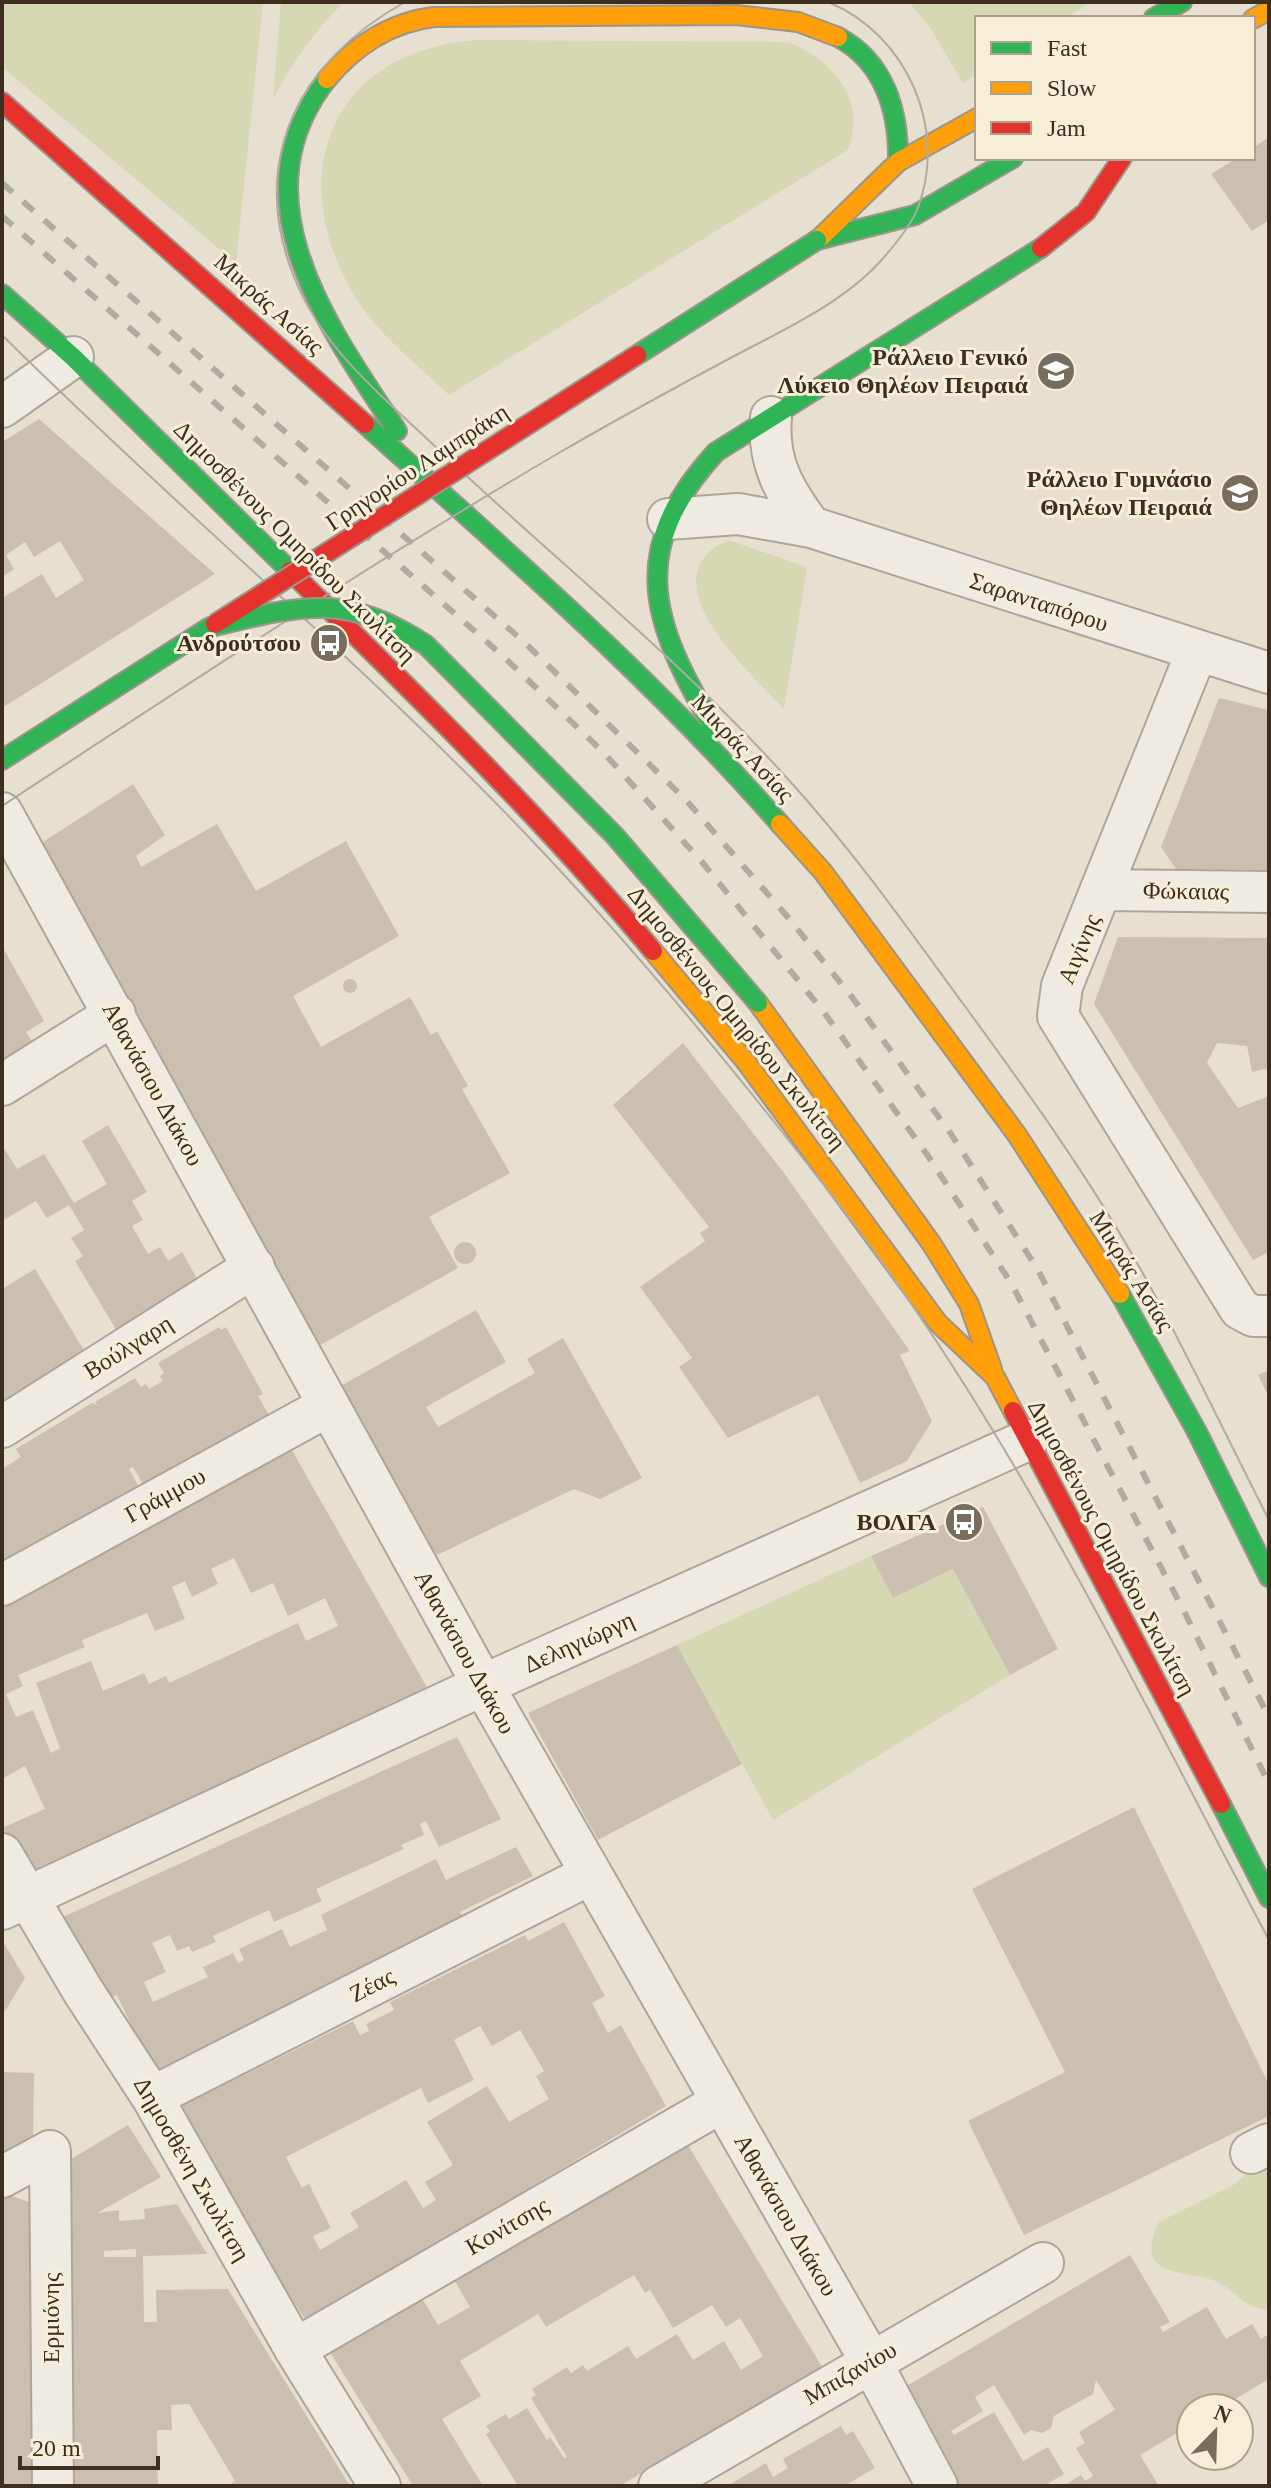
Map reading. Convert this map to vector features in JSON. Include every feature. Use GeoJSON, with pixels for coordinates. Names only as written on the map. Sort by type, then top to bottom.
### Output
{"type":"FeatureCollection","features":[{"type":"Feature","properties":{"kind":"main road"},"geometry":{"type":"LineString","coordinates":[[1158,16],[1182,2]]}},
{"type":"Feature","properties":{"kind":"main road"},"geometry":{"type":"LineString","coordinates":[[426,477],[318,308],[299,258],[289,217],[294,145],[310,104],[343,60],[370,38],[429,18],[745,17],[805,23],[853,45],[879,75],[896,121],[898,162]]}},
{"type":"Feature","properties":{"kind":"main road","name":"Μικράς Ασίας"},"geometry":{"type":"LineString","coordinates":[[2,102],[426,477],[576,615],[719,754],[763,803],[879,944],[1017,1135],[1111,1278],[1196,1430],[1269,1577]]}},
{"type":"Feature","properties":{"kind":"main road","name":"Γρηγορίου Λαμπράκη"},"geometry":{"type":"LineString","coordinates":[[2,760],[817,240],[898,162],[975,119]]}},
{"type":"Feature","properties":{"kind":"main road","name":"Γρηγορίου Λαμπράκη"},"geometry":{"type":"LineString","coordinates":[[817,240],[915,215],[1010,160]]}},
{"type":"Feature","properties":{"kind":"main road"},"geometry":{"type":"LineString","coordinates":[[763,803],[676,664],[661,623],[657,576],[668,519],[679,494],[697,469],[716,452],[1054,240],[1086,212],[1121,160]]}},
{"type":"Feature","properties":{"kind":"main road","name":"Δημοσθένους Ομηρίδου Σκυλίτση"},"geometry":{"type":"LineString","coordinates":[[2,294],[73,357],[491,769],[581,864],[746,1062],[938,1323],[995,1377],[1100,1570],[1269,1898]]}},
{"type":"Feature","properties":{"kind":"main road"},"geometry":{"type":"LineString","coordinates":[[210,627],[324,604],[363,610],[405,629],[426,645],[615,836],[758,1003],[931,1243],[969,1304],[995,1377]]}},
{"type":"Feature","properties":{"kind":"street"},"geometry":{"type":"LineString","coordinates":[[2,407],[73,357]]}},
{"type":"Feature","properties":{"kind":"street"},"geometry":{"type":"LineString","coordinates":[[771,417],[769,442],[779,480],[811,527]]}},
{"type":"Feature","properties":{"kind":"street","name":"Σαρανταπόρου"},"geometry":{"type":"LineString","coordinates":[[668,519],[738,514],[811,527],[1269,673]]}},
{"type":"Feature","properties":{"kind":"street","name":"Αιγίνης"},"geometry":{"type":"LineString","coordinates":[[1197,651],[1104,890],[1062,986],[1058,1016],[1254,1312]]}},
{"type":"Feature","properties":{"kind":"street","name":"Αθανάσιου Διάκου"},"geometry":{"type":"LineString","coordinates":[[2,813],[483,1685],[870,2360],[937,2486]]}},
{"type":"Feature","properties":{"kind":"street","name":"Φώκαιας"},"geometry":{"type":"LineString","coordinates":[[1104,890],[1269,892]]}},
{"type":"Feature","properties":{"kind":"street"},"geometry":{"type":"LineString","coordinates":[[2,1085],[115,1014]]}},
{"type":"Feature","properties":{"kind":"street","name":"Βούλγαρη"},"geometry":{"type":"LineString","coordinates":[[2,1427],[254,1267]]}},
{"type":"Feature","properties":{"kind":"street","name":"Γράμμου"},"geometry":{"type":"LineString","coordinates":[[2,1585],[328,1406]]}},
{"type":"Feature","properties":{"kind":"street","name":"Δεληγιώργη"},"geometry":{"type":"LineString","coordinates":[[15,1903],[483,1685],[1028,1440]]}},
{"type":"Feature","properties":{"kind":"street","name":"Δημοσθένη Σκυλίτση"},"geometry":{"type":"LineString","coordinates":[[2,1854],[15,1903],[83,1991],[152,2097],[295,2349],[380,2486]]}},
{"type":"Feature","properties":{"kind":"street","name":"Ζέας"},"geometry":{"type":"LineString","coordinates":[[152,2097],[591,1874]]}},
{"type":"Feature","properties":{"kind":"street","name":"Κονίτσης"},"geometry":{"type":"LineString","coordinates":[[295,2349],[720,2103]]}},
{"type":"Feature","properties":{"kind":"street","name":"Ερμιόνης"},"geometry":{"type":"LineString","coordinates":[[2,2177],[50,2151],[53,2486]]}},
{"type":"Feature","properties":{"kind":"street","name":"Μπιζανίου"},"geometry":{"type":"LineString","coordinates":[[659,2486],[870,2360],[1043,2263]]}},
{"type":"Feature","properties":{"kind":"green space"},"geometry":{"type":"Polygon","coordinates":[[[2,2],[263,2],[236,263],[2,67],[2,2]]]}},
{"type":"Feature","properties":{"kind":"green space"},"geometry":{"type":"Polygon","coordinates":[[[281,2],[344,2],[305,48],[273,99],[281,2]]]}},
{"type":"Feature","properties":{"kind":"green space"},"geometry":{"type":"Polygon","coordinates":[[[909,2],[1091,2],[1069,16],[975,16],[975,75],[963,83],[929,26],[909,2]]]}},
{"type":"Feature","properties":{"kind":"green space"},"geometry":{"type":"Polygon","coordinates":[[[479,40],[789,42],[820,60],[842,84],[850,99],[853,132],[848,150],[449,395],[382,332],[350,288],[330,243],[322,200],[324,159],[336,122],[358,90],[390,65],[430,48],[479,40]]]}},
{"type":"Feature","properties":{"kind":"green space"},"geometry":{"type":"Polygon","coordinates":[[[728,540],[807,567],[784,709],[729,650],[712,626],[700,601],[696,578],[705,557],[728,540]]]}},
{"type":"Feature","properties":{"kind":"green space"},"geometry":{"type":"Polygon","coordinates":[[[871,1556],[894,1598],[953,1569],[1010,1675],[773,1820],[677,1645],[871,1556]]]}},
{"type":"Feature","properties":{"kind":"green space"},"geometry":{"type":"Polygon","coordinates":[[[1269,2161],[1269,2309],[1249,2305],[1209,2279],[1169,2270],[1158,2264],[1152,2255],[1152,2242],[1159,2222],[1235,2184],[1256,2165],[1269,2161]]]}},
{"type":"Feature","properties":{"kind":"building"},"geometry":{"type":"Polygon","coordinates":[[[1269,137],[1269,220],[1252,231],[1211,174],[1234,160],[1255,160],[1255,147],[1269,137]]]}},
{"type":"Feature","properties":{"kind":"building"},"geometry":{"type":"Polygon","coordinates":[[[39,419],[215,574],[2,708],[2,598],[42,574],[56,598],[84,580],[60,541],[34,557],[25,542],[6,555],[14,569],[2,577],[2,442],[39,419]]]}},
{"type":"Feature","properties":{"kind":"building"},"geometry":{"type":"Polygon","coordinates":[[[1219,698],[1269,710],[1269,870],[1176,869],[1161,847],[1219,698]]]}},
{"type":"Feature","properties":{"kind":"building"},"geometry":{"type":"Polygon","coordinates":[[[133,784],[165,835],[136,856],[141,867],[217,824],[256,891],[346,841],[399,936],[293,996],[321,1047],[410,997],[431,1035],[437,1031],[468,1086],[462,1089],[510,1173],[429,1217],[458,1268],[315,1348],[32,849],[133,784]]]}},
{"type":"Feature","properties":{"kind":"building"},"geometry":{"type":"Polygon","coordinates":[[[1118,937],[1269,938],[1269,1068],[1252,1072],[1247,1046],[1217,1043],[1207,1063],[1238,1108],[1269,1096],[1269,1252],[1253,1260],[1094,1004],[1118,937]]]}},
{"type":"Feature","properties":{"kind":"building"},"geometry":{"type":"Polygon","coordinates":[[[2,946],[44,1021],[26,1032],[35,1046],[2,1066],[2,946]]]}},
{"type":"Feature","properties":{"kind":"building"},"geometry":{"type":"Polygon","coordinates":[[[350,979],[357,986],[350,993],[343,986],[350,979]]]}},
{"type":"Feature","properties":{"kind":"building"},"geometry":{"type":"Polygon","coordinates":[[[683,1043],[784,1173],[910,1351],[900,1355],[932,1421],[907,1461],[860,1483],[818,1395],[728,1438],[679,1367],[692,1358],[640,1287],[705,1241],[700,1233],[709,1227],[613,1105],[683,1043]]]}},
{"type":"Feature","properties":{"kind":"building"},"geometry":{"type":"Polygon","coordinates":[[[108,1125],[147,1192],[132,1201],[143,1220],[132,1226],[148,1254],[160,1247],[168,1261],[182,1252],[203,1289],[121,1338],[75,1261],[83,1256],[71,1238],[84,1230],[69,1205],[47,1218],[36,1201],[2,1221],[2,1145],[17,1169],[44,1154],[74,1203],[107,1184],[82,1141],[108,1125]]]}},
{"type":"Feature","properties":{"kind":"building"},"geometry":{"type":"Polygon","coordinates":[[[465,1242],[473,1245],[476,1253],[473,1261],[465,1264],[457,1261],[454,1253],[457,1245],[465,1242]]]}},
{"type":"Feature","properties":{"kind":"building"},"geometry":{"type":"Polygon","coordinates":[[[35,1269],[88,1357],[2,1409],[2,1289],[35,1269]]]}},
{"type":"Feature","properties":{"kind":"building"},"geometry":{"type":"Polygon","coordinates":[[[476,1310],[506,1362],[426,1407],[438,1427],[535,1373],[527,1359],[563,1338],[642,1478],[600,1499],[574,1489],[433,1557],[337,1388],[476,1310]]]}},
{"type":"Feature","properties":{"kind":"building"},"geometry":{"type":"Polygon","coordinates":[[[219,1327],[221,1330],[226,1327],[263,1394],[258,1396],[269,1415],[144,1486],[133,1467],[129,1469],[140,1489],[2,1566],[2,1469],[21,1457],[16,1449],[92,1403],[97,1405],[95,1402],[135,1378],[141,1387],[146,1384],[149,1389],[163,1381],[160,1376],[164,1373],[158,1363],[219,1327]]]}},
{"type":"Feature","properties":{"kind":"building"},"geometry":{"type":"Polygon","coordinates":[[[1269,1370],[1269,1398],[1258,1375],[1269,1370]]]}},
{"type":"Feature","properties":{"kind":"building"},"geometry":{"type":"Polygon","coordinates":[[[290,1447],[428,1689],[25,1876],[2,1835],[2,1828],[45,1809],[25,1766],[2,1779],[2,1603],[290,1447]],[[234,1558],[211,1569],[218,1584],[192,1597],[185,1581],[172,1587],[185,1619],[155,1631],[147,1613],[82,1640],[85,1647],[18,1675],[23,1686],[6,1694],[16,1717],[33,1710],[51,1753],[60,1748],[36,1683],[91,1661],[103,1691],[144,1673],[149,1684],[166,1676],[169,1683],[298,1623],[306,1641],[338,1626],[325,1598],[288,1616],[273,1583],[251,1593],[234,1558]]]}},
{"type":"Feature","properties":{"kind":"building"},"geometry":{"type":"Polygon","coordinates":[[[983,1507],[1058,1649],[1010,1675],[953,1569],[893,1598],[871,1556],[983,1507]]]}},
{"type":"Feature","properties":{"kind":"building"},"geometry":{"type":"Polygon","coordinates":[[[677,1645],[742,1764],[598,1840],[528,1713],[677,1645]]]}},
{"type":"Feature","properties":{"kind":"building"},"geometry":{"type":"Polygon","coordinates":[[[457,1737],[501,1819],[439,1847],[426,1821],[420,1824],[424,1835],[401,1845],[404,1849],[316,1889],[322,1901],[274,1922],[269,1910],[213,1936],[216,1942],[192,1952],[189,1946],[177,1951],[170,1935],[152,1943],[166,1972],[144,1982],[153,2002],[208,1977],[203,1967],[233,1953],[238,1963],[244,1960],[239,1949],[282,1929],[290,1947],[327,1930],[321,1915],[436,1859],[446,1880],[516,1847],[533,1876],[460,1912],[463,1917],[147,2076],[140,2044],[117,1995],[102,2002],[63,1917],[457,1737]]]}},
{"type":"Feature","properties":{"kind":"building"},"geometry":{"type":"Polygon","coordinates":[[[1134,1807],[1269,2085],[1269,2116],[1024,2235],[968,2121],[1065,2072],[972,1889],[1134,1807]]]}},
{"type":"Feature","properties":{"kind":"building"},"geometry":{"type":"Polygon","coordinates":[[[564,1922],[605,1996],[592,2003],[608,2033],[621,2025],[666,2106],[307,2322],[169,2112],[353,2021],[360,2035],[369,2031],[366,2024],[394,2010],[390,2002],[525,1935],[528,1941],[564,1922]],[[480,2026],[454,2040],[474,2080],[428,2103],[421,2088],[286,2157],[302,2188],[309,2184],[331,2228],[313,2236],[320,2250],[359,2227],[350,2213],[406,2180],[423,2208],[436,2200],[425,2182],[453,2165],[427,2122],[487,2086],[509,2122],[549,2099],[536,2076],[544,2071],[520,2030],[492,2046],[480,2026]]]}},
{"type":"Feature","properties":{"kind":"building"},"geometry":{"type":"Polygon","coordinates":[[[2,1940],[25,1978],[2,2016],[2,1940]]]}},
{"type":"Feature","properties":{"kind":"building"},"geometry":{"type":"Polygon","coordinates":[[[2,2072],[34,2073],[33,2137],[2,2153],[2,2072]]]}},
{"type":"Feature","properties":{"kind":"building"},"geometry":{"type":"Polygon","coordinates":[[[128,2125],[161,2177],[97,2213],[119,2210],[119,2221],[145,2219],[144,2209],[177,2204],[207,2254],[143,2256],[144,2322],[157,2322],[156,2290],[228,2289],[350,2486],[227,2486],[235,2481],[189,2404],[171,2405],[172,2430],[157,2430],[158,2486],[72,2486],[61,2165],[128,2125]],[[136,2249],[104,2251],[104,2257],[136,2257],[136,2249]]]}},
{"type":"Feature","properties":{"kind":"building"},"geometry":{"type":"Polygon","coordinates":[[[683,2137],[824,2370],[619,2486],[518,2486],[486,2434],[490,2431],[486,2426],[506,2414],[509,2419],[527,2408],[547,2440],[550,2437],[564,2458],[567,2457],[531,2398],[536,2395],[532,2389],[567,2367],[571,2373],[583,2365],[587,2371],[628,2346],[636,2359],[677,2334],[693,2360],[724,2341],[741,2370],[763,2356],[740,2318],[726,2327],[712,2305],[673,2328],[650,2290],[645,2293],[634,2275],[546,2327],[538,2314],[460,2361],[481,2396],[442,2419],[483,2486],[413,2486],[328,2349],[420,2295],[438,2325],[470,2307],[452,2276],[683,2137]]]}},
{"type":"Feature","properties":{"kind":"building"},"geometry":{"type":"Polygon","coordinates":[[[7,2194],[31,2203],[35,2486],[2,2486],[2,2197],[7,2194]]]}},
{"type":"Feature","properties":{"kind":"building"},"geometry":{"type":"Polygon","coordinates":[[[1130,2255],[1170,2322],[1160,2327],[1163,2332],[1207,2307],[1226,2339],[1252,2324],[1261,2339],[1269,2334],[1269,2379],[1247,2392],[1175,2392],[1175,2434],[1140,2455],[1159,2486],[1063,2486],[1081,2475],[1085,2481],[1093,2476],[1076,2448],[1085,2443],[1079,2432],[1115,2410],[1096,2380],[1093,2394],[1054,2416],[1051,2428],[1042,2433],[1031,2430],[1024,2435],[994,2385],[975,2397],[983,2411],[951,2431],[954,2435],[994,2412],[1023,2461],[1048,2447],[1064,2474],[1044,2486],[950,2486],[898,2391],[1130,2255]]]}},
{"type":"Feature","properties":{"kind":"building"},"geometry":{"type":"Polygon","coordinates":[[[841,2426],[846,2435],[853,2431],[875,2468],[844,2486],[727,2486],[766,2463],[773,2477],[788,2468],[783,2459],[841,2426]]]}},
{"type":"Feature","properties":{"kind":"tram line"},"geometry":{"type":"LineString","coordinates":[[405,2],[368,26],[337,53],[312,83],[293,117],[281,153],[277,192],[281,234],[306,304],[338,351],[357,372],[704,692],[786,777],[856,860],[1011,1070],[1100,1201],[1158,1301],[1269,1520]]}},
{"type":"Feature","properties":{"kind":"tram line"},"geometry":{"type":"LineString","coordinates":[[2,806],[416,539],[598,430],[810,316],[869,272],[899,239],[917,210],[926,179],[928,148],[924,117],[914,88],[899,61],[880,37],[856,17],[828,2]]}},
{"type":"Feature","properties":{"kind":"tram line"},"geometry":{"type":"LineString","coordinates":[[2,335],[418,726],[525,833],[665,989],[798,1152],[904,1293],[1018,1472],[1121,1658],[1269,1940]]}},
{"type":"Feature","properties":{"kind":"railway"},"geometry":{"type":"LineString","coordinates":[[2,183],[523,641],[685,799],[786,915],[852,997],[951,1134],[1038,1270],[1269,1717]]}},
{"type":"Feature","properties":{"kind":"railway"},"geometry":{"type":"LineString","coordinates":[[2,216],[504,657],[603,752],[702,862],[823,1011],[926,1153],[1011,1283],[1183,1609],[1269,1784]]}},
{"type":"Feature","properties":{"kind":"traffic: fast"},"geometry":{"type":"LineString","coordinates":[[1158,16],[1182,2]]}},
{"type":"Feature","properties":{"kind":"traffic: fast"},"geometry":{"type":"LineString","coordinates":[[838,37],[867,60],[886,90],[896,125],[898,162]]}},
{"type":"Feature","properties":{"kind":"traffic: fast"},"geometry":{"type":"LineString","coordinates":[[327,79],[300,124],[289,170],[290,216],[302,262],[321,306],[397,431]]}},
{"type":"Feature","properties":{"kind":"traffic: fast"},"geometry":{"type":"LineString","coordinates":[[817,240],[915,215],[1010,160]]}},
{"type":"Feature","properties":{"kind":"traffic: fast"},"geometry":{"type":"LineString","coordinates":[[637,355],[817,240]]}},
{"type":"Feature","properties":{"kind":"traffic: fast"},"geometry":{"type":"LineString","coordinates":[[714,728],[675,654],[663,620],[658,587],[659,555],[669,522],[687,488],[716,452],[1041,248]]}},
{"type":"Feature","properties":{"kind":"traffic: fast"},"geometry":{"type":"LineString","coordinates":[[2,294],[73,357],[290,571]]}},
{"type":"Feature","properties":{"kind":"traffic: fast"},"geometry":{"type":"LineString","coordinates":[[365,424],[631,668],[732,770],[780,824]]}},
{"type":"Feature","properties":{"kind":"traffic: fast"},"geometry":{"type":"LineString","coordinates":[[210,627],[270,613],[321,608],[370,616],[426,645],[615,836],[758,1003]]}},
{"type":"Feature","properties":{"kind":"traffic: fast"},"geometry":{"type":"LineString","coordinates":[[2,760],[210,627]]}},
{"type":"Feature","properties":{"kind":"traffic: fast"},"geometry":{"type":"LineString","coordinates":[[1120,1294],[1196,1430],[1269,1577]]}},
{"type":"Feature","properties":{"kind":"traffic: fast"},"geometry":{"type":"LineString","coordinates":[[1221,1804],[1269,1898]]}},
{"type":"Feature","properties":{"kind":"traffic: slow"},"geometry":{"type":"LineString","coordinates":[[1255,18],[1269,10]]}},
{"type":"Feature","properties":{"kind":"traffic: slow"},"geometry":{"type":"LineString","coordinates":[[327,79],[349,56],[374,38],[403,24],[434,17],[736,15],[798,22],[838,37]]}},
{"type":"Feature","properties":{"kind":"traffic: slow"},"geometry":{"type":"LineString","coordinates":[[821,237],[898,162],[975,119]]}},
{"type":"Feature","properties":{"kind":"traffic: slow"},"geometry":{"type":"LineString","coordinates":[[780,824],[823,872],[1017,1135],[1120,1294]]}},
{"type":"Feature","properties":{"kind":"traffic: slow"},"geometry":{"type":"LineString","coordinates":[[653,951],[746,1062],[938,1323],[995,1377],[1013,1411]]}},
{"type":"Feature","properties":{"kind":"traffic: slow"},"geometry":{"type":"LineString","coordinates":[[758,1003],[931,1243],[969,1304],[992,1369]]}},
{"type":"Feature","properties":{"kind":"traffic: jam"},"geometry":{"type":"LineString","coordinates":[[2,102],[365,424]]}},
{"type":"Feature","properties":{"kind":"traffic: jam"},"geometry":{"type":"LineString","coordinates":[[1041,248],[1086,212],[1121,160]]}},
{"type":"Feature","properties":{"kind":"traffic: jam"},"geometry":{"type":"LineString","coordinates":[[215,624],[637,355]]}},
{"type":"Feature","properties":{"kind":"traffic: jam"},"geometry":{"type":"LineString","coordinates":[[290,571],[522,804],[653,951]]}},
{"type":"Feature","properties":{"kind":"traffic: jam"},"geometry":{"type":"LineString","coordinates":[[1013,1411],[1221,1804]]}},
{"type":"Feature","properties":{"kind":"place","name":"Ράλλειο Γενικό Λύκειο Θηλέων Πειραιά"},"geometry":{"type":"Point","coordinates":[1056,371]}},
{"type":"Feature","properties":{"kind":"place","name":"Ράλλειο Γυμνάσιο Θηλέων Πειραιά"},"geometry":{"type":"Point","coordinates":[1240,493]}},
{"type":"Feature","properties":{"kind":"place","name":"Ανδρούτσου"},"geometry":{"type":"Point","coordinates":[329,643]}},
{"type":"Feature","properties":{"kind":"place","name":"ΒΟΛΓΑ"},"geometry":{"type":"Point","coordinates":[964,1522]}}]}
